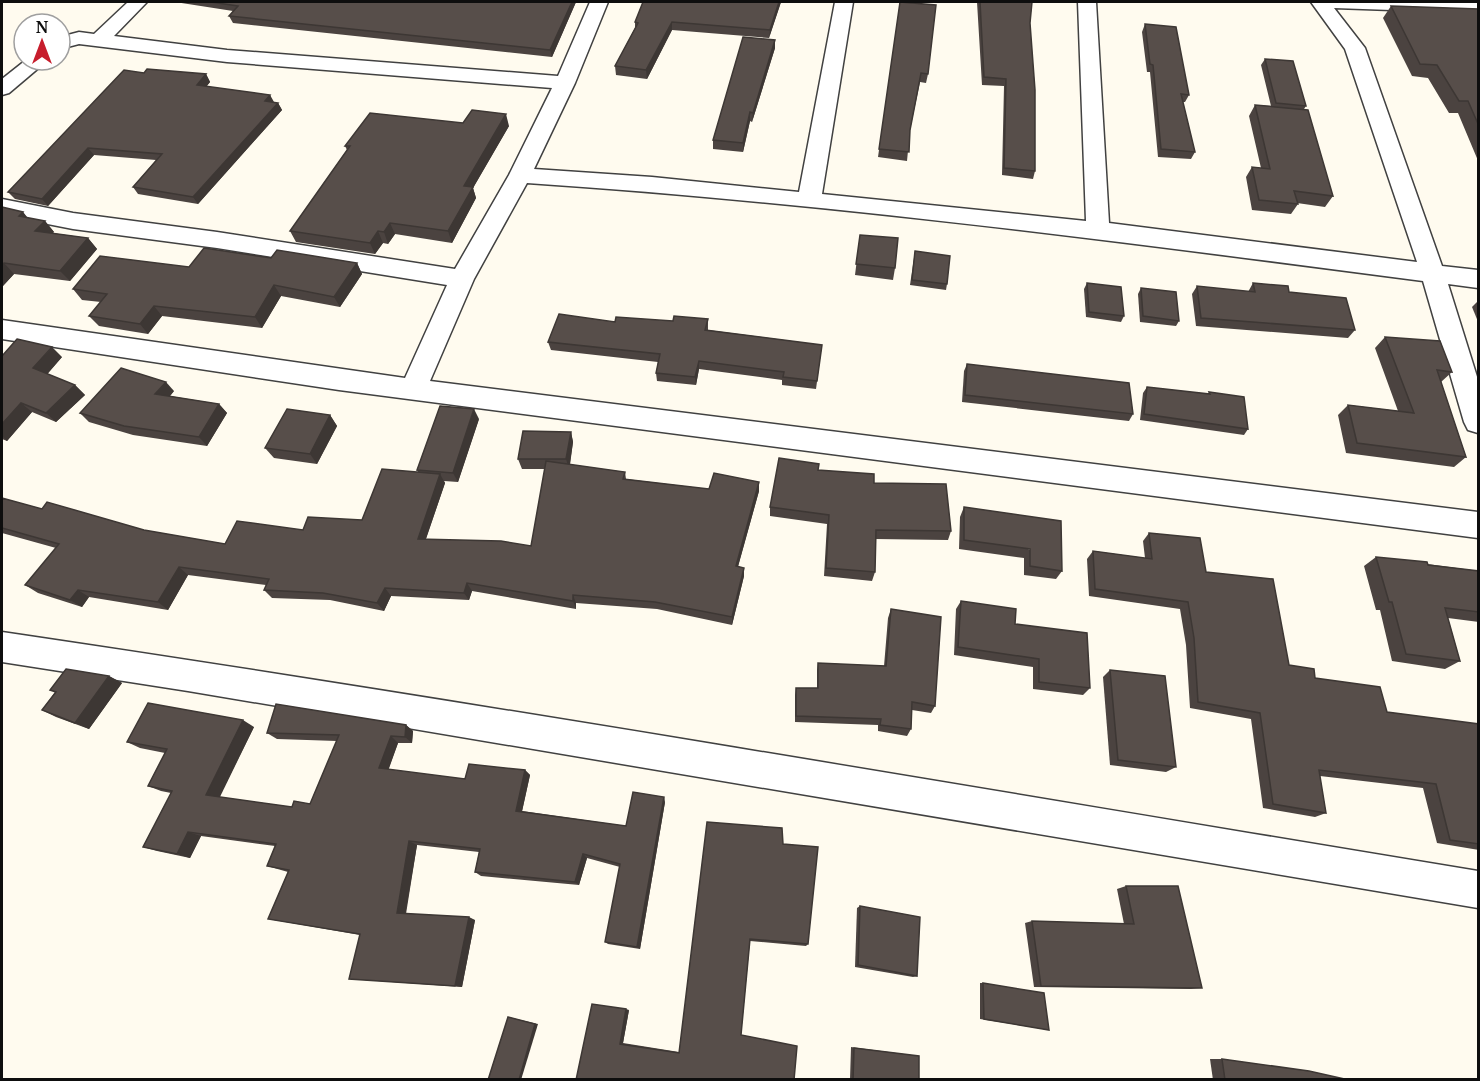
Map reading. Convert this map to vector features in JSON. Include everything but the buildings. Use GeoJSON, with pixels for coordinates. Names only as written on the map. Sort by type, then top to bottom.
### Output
{"type":"FeatureCollection","features":[{"type":"Feature","properties":{"kind":"street"},"geometry":{"type":"LineString","coordinates":[[98,41],[138,2]]}},
{"type":"Feature","properties":{"kind":"street"},"geometry":{"type":"LineString","coordinates":[[414,388],[462,279],[520,175],[565,82],[599,2]]}},
{"type":"Feature","properties":{"kind":"street"},"geometry":{"type":"LineString","coordinates":[[809,200],[844,2]]}},
{"type":"Feature","properties":{"kind":"street"},"geometry":{"type":"LineString","coordinates":[[1087,2],[1098,230]]}},
{"type":"Feature","properties":{"kind":"street"},"geometry":{"type":"LineString","coordinates":[[1320,2],[1355,48],[1433,274],[1479,422]]}},
{"type":"Feature","properties":{"kind":"street"},"geometry":{"type":"LineString","coordinates":[[1328,2],[1479,7]]}},
{"type":"Feature","properties":{"kind":"street"},"geometry":{"type":"LineString","coordinates":[[72,40],[79,38],[227,56],[565,82]]}},
{"type":"Feature","properties":{"kind":"street"},"geometry":{"type":"LineString","coordinates":[[2,89],[23,72]]}},
{"type":"Feature","properties":{"kind":"street"},"geometry":{"type":"LineString","coordinates":[[520,175],[652,184],[1098,230],[1479,279]]}},
{"type":"Feature","properties":{"kind":"street"},"geometry":{"type":"LineString","coordinates":[[2,207],[73,221],[217,240],[462,279]]}},
{"type":"Feature","properties":{"kind":"street"},"geometry":{"type":"LineString","coordinates":[[2,330],[189,359],[1479,525]]}},
{"type":"Feature","properties":{"kind":"street"},"geometry":{"type":"LineString","coordinates":[[2,647],[764,770],[1479,890]]}}]}
